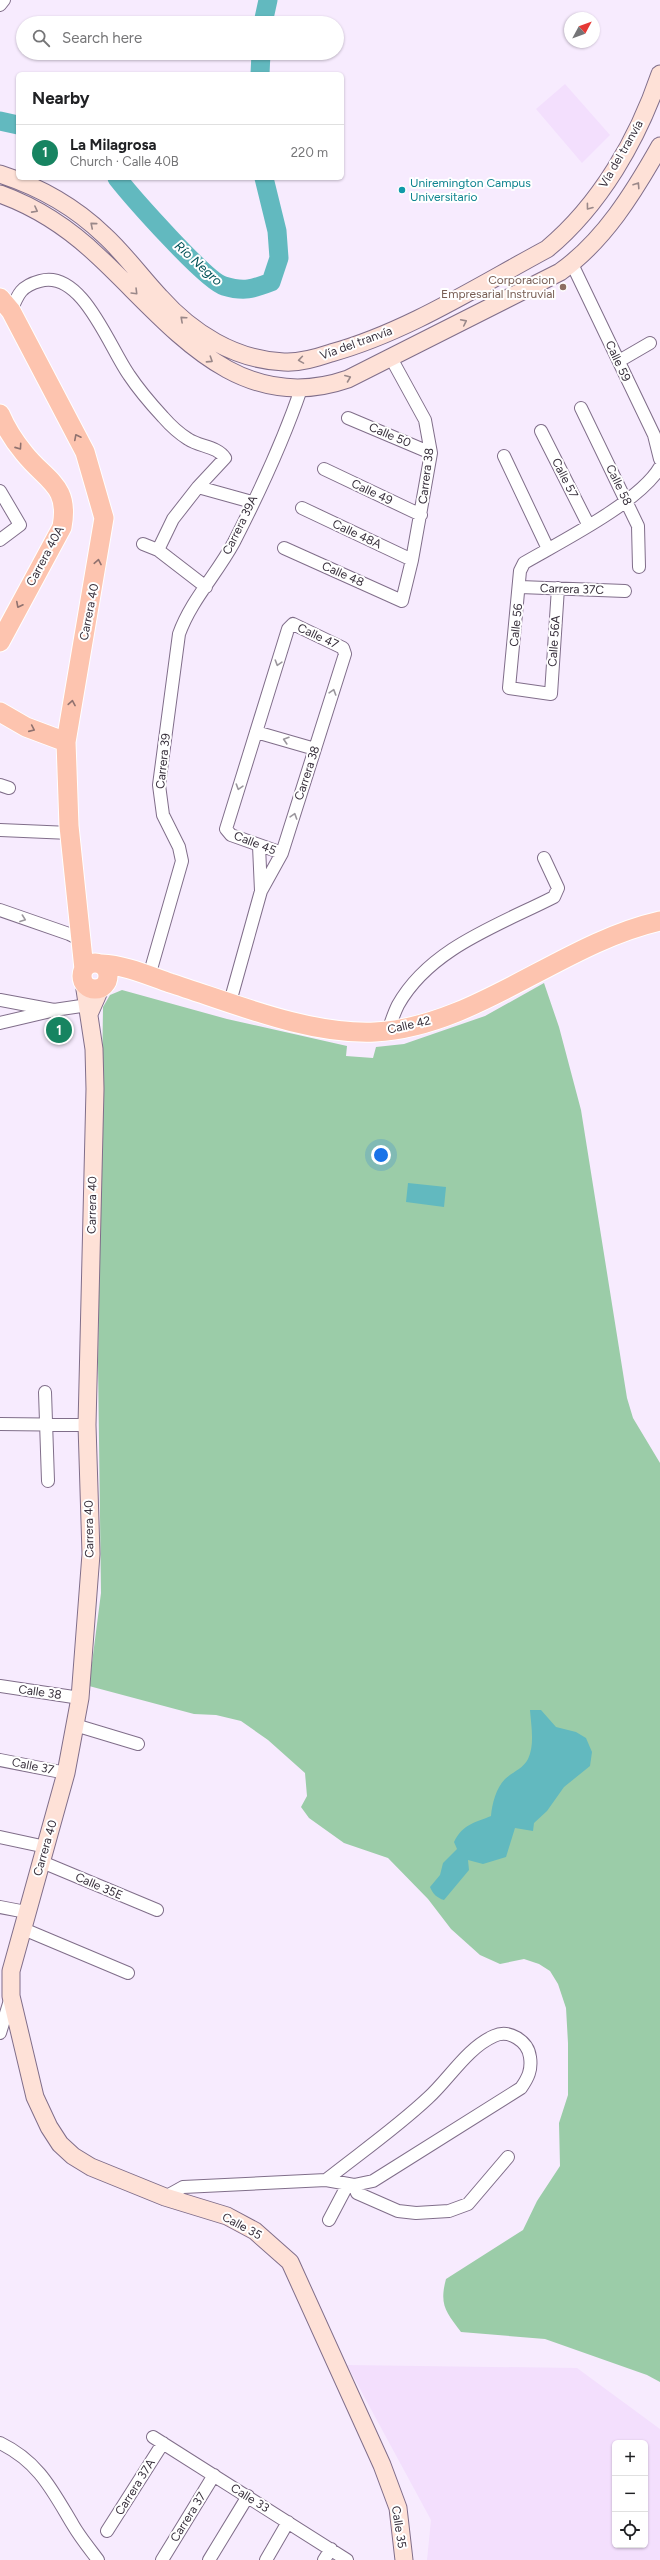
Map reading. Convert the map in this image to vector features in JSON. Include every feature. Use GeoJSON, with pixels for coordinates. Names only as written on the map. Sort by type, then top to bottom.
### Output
{"type":"FeatureCollection","features":[{"type":"Feature","properties":{"kind":"main road","name":"Vía del tranvía"},"geometry":{"type":"LineString","coordinates":[[0,174],[52,195],[77,212],[105,235],[161,299],[207,338],[228,349],[251,357],[286,362],[300,361],[346,349],[382,336],[547,249],[568,232],[586,210],[625,152],[660,74]]}},
{"type":"Feature","properties":{"kind":"main road","name":"Vía del tranvía"},"geometry":{"type":"LineString","coordinates":[[0,194],[38,212],[68,231],[98,255],[198,352],[228,370],[274,385],[301,389],[333,384],[391,358],[544,282],[572,264],[605,229],[625,203],[660,146]]}},
{"type":"Feature","properties":{"kind":"main road","name":"Carrera 40"},"geometry":{"type":"LineString","coordinates":[[6,305],[85,452],[104,518],[66,742],[70,833],[81,945]]}},
{"type":"Feature","properties":{"kind":"main road","name":"Carrera 40A"},"geometry":{"type":"LineString","coordinates":[[0,414],[6,429],[24,454],[61,492],[64,514],[62,527],[0,642]]}},
{"type":"Feature","properties":{"kind":"main road"},"geometry":{"type":"LineString","coordinates":[[3,718],[66,742]]}},
{"type":"Feature","properties":{"kind":"main road","name":"Calle 42"},"geometry":{"type":"LineString","coordinates":[[147,975],[280,1018],[352,1032],[388,1031],[410,1028],[441,1018],[597,942],[660,921]]}},
{"type":"Feature","properties":{"kind":"main road"},"geometry":{"type":"LineString","coordinates":[[81,945],[95,975],[147,975]]}},
{"type":"Feature","properties":{"kind":"main road","name":"Carrera 40"},"geometry":{"type":"LineString","coordinates":[[11,1996],[11,1971],[21,1928],[44,1855],[66,1773],[80,1698],[90,1554],[87,1425],[95,1090],[88,1010],[95,975]]}},
{"type":"Feature","properties":{"kind":"main road","name":"Calle 35"},"geometry":{"type":"LineString","coordinates":[[11,1996],[35,2097],[49,2127],[60,2144],[73,2156],[91,2167],[165,2196],[227,2216],[255,2231],[290,2262],[382,2465],[398,2508],[404,2560]]}},
{"type":"Feature","properties":{"kind":"street"},"geometry":{"type":"LineString","coordinates":[[0,5],[4,0]]}},
{"type":"Feature","properties":{"kind":"street","name":"Calle 59"},"geometry":{"type":"LineString","coordinates":[[572,264],[654,436],[660,459]]}},
{"type":"Feature","properties":{"kind":"street"},"geometry":{"type":"LineString","coordinates":[[6,305],[26,284],[48,278],[60,280],[72,287],[83,300],[129,375],[164,418],[189,440],[221,452],[225,458],[198,487],[173,519],[158,550]]}},
{"type":"Feature","properties":{"kind":"street"},"geometry":{"type":"LineString","coordinates":[[619,361],[650,343]]}},
{"type":"Feature","properties":{"kind":"street","name":"Carrera 38"},"geometry":{"type":"LineString","coordinates":[[391,358],[425,420],[431,453],[421,515],[402,601]]}},
{"type":"Feature","properties":{"kind":"street","name":"Carrera 39A"},"geometry":{"type":"LineString","coordinates":[[175,657],[179,634],[186,615],[234,543],[289,424],[301,389]]}},
{"type":"Feature","properties":{"kind":"street","name":"Calle 58"},"geometry":{"type":"LineString","coordinates":[[581,408],[638,526],[639,567]]}},
{"type":"Feature","properties":{"kind":"street","name":"Calle 50"},"geometry":{"type":"LineString","coordinates":[[348,418],[431,453]]}},
{"type":"Feature","properties":{"kind":"street","name":"Calle 57"},"geometry":{"type":"LineString","coordinates":[[541,432],[588,524]]}},
{"type":"Feature","properties":{"kind":"street"},"geometry":{"type":"LineString","coordinates":[[504,456],[548,549],[626,500],[658,476]]}},
{"type":"Feature","properties":{"kind":"street","name":"Calle 49"},"geometry":{"type":"LineString","coordinates":[[324,469],[421,515]]}},
{"type":"Feature","properties":{"kind":"street"},"geometry":{"type":"LineString","coordinates":[[198,487],[252,502]]}},
{"type":"Feature","properties":{"kind":"street"},"geometry":{"type":"LineString","coordinates":[[0,491],[20,525],[0,540]]}},
{"type":"Feature","properties":{"kind":"street","name":"Calle 48A"},"geometry":{"type":"LineString","coordinates":[[302,508],[412,560]]}},
{"type":"Feature","properties":{"kind":"street"},"geometry":{"type":"LineString","coordinates":[[143,544],[158,550],[206,587]]}},
{"type":"Feature","properties":{"kind":"street","name":"Calle 48"},"geometry":{"type":"LineString","coordinates":[[284,548],[402,601]]}},
{"type":"Feature","properties":{"kind":"street","name":"Calle 56"},"geometry":{"type":"LineString","coordinates":[[548,549],[524,563],[520,571],[520,587],[508,688],[551,694]]}},
{"type":"Feature","properties":{"kind":"street","name":"Carrera 37C"},"geometry":{"type":"LineString","coordinates":[[520,587],[625,591]]}},
{"type":"Feature","properties":{"kind":"street","name":"Calle 56A"},"geometry":{"type":"LineString","coordinates":[[551,694],[558,588]]}},
{"type":"Feature","properties":{"kind":"street","name":"Calle 47"},"geometry":{"type":"LineString","coordinates":[[256,732],[290,626],[293,624],[343,648],[345,652]]}},
{"type":"Feature","properties":{"kind":"street","name":"Carrera 38"},"geometry":{"type":"LineString","coordinates":[[230,1002],[261,891],[282,853],[345,652]]}},
{"type":"Feature","properties":{"kind":"street","name":"Carrera 39"},"geometry":{"type":"LineString","coordinates":[[147,975],[182,861],[179,847],[163,815],[159,785],[175,657]]}},
{"type":"Feature","properties":{"kind":"street"},"geometry":{"type":"LineString","coordinates":[[256,732],[315,749]]}},
{"type":"Feature","properties":{"kind":"street","name":"Calle 45"},"geometry":{"type":"LineString","coordinates":[[256,732],[226,829],[228,833],[259,846],[282,853]]}},
{"type":"Feature","properties":{"kind":"street"},"geometry":{"type":"LineString","coordinates":[[0,830],[70,833]]}},
{"type":"Feature","properties":{"kind":"street","name":"Carrera 38"},"geometry":{"type":"LineString","coordinates":[[259,846],[261,891]]}},
{"type":"Feature","properties":{"kind":"street"},"geometry":{"type":"LineString","coordinates":[[388,1031],[398,1005],[413,984],[445,953],[554,898],[558,888],[544,858]]}},
{"type":"Feature","properties":{"kind":"street"},"geometry":{"type":"LineString","coordinates":[[0,910],[69,934],[81,945]]}},
{"type":"Feature","properties":{"kind":"street"},"geometry":{"type":"LineString","coordinates":[[0,1000],[54,1010],[88,1010]]}},
{"type":"Feature","properties":{"kind":"street"},"geometry":{"type":"LineString","coordinates":[[0,1024],[54,1010]]}},
{"type":"Feature","properties":{"kind":"street"},"geometry":{"type":"LineString","coordinates":[[46,1392],[48,1481]]}},
{"type":"Feature","properties":{"kind":"street"},"geometry":{"type":"LineString","coordinates":[[0,1424],[87,1425]]}},
{"type":"Feature","properties":{"kind":"street","name":"Calle 38"},"geometry":{"type":"LineString","coordinates":[[0,1686],[80,1698]]}},
{"type":"Feature","properties":{"kind":"street"},"geometry":{"type":"LineString","coordinates":[[75,1725],[138,1744]]}},
{"type":"Feature","properties":{"kind":"street","name":"Calle 37"},"geometry":{"type":"LineString","coordinates":[[0,1760],[66,1773]]}},
{"type":"Feature","properties":{"kind":"street","name":"Calle 35E"},"geometry":{"type":"LineString","coordinates":[[0,1837],[44,1855],[157,1910]]}},
{"type":"Feature","properties":{"kind":"street"},"geometry":{"type":"LineString","coordinates":[[0,1907],[26,1912]]}},
{"type":"Feature","properties":{"kind":"street"},"geometry":{"type":"LineString","coordinates":[[21,1928],[128,1973]]}},
{"type":"Feature","properties":{"kind":"street","name":"Carrera 40"},"geometry":{"type":"LineString","coordinates":[[0,2033],[11,1996]]}},
{"type":"Feature","properties":{"kind":"street"},"geometry":{"type":"LineString","coordinates":[[165,2196],[183,2187],[326,2180],[351,2185],[380,2177],[521,2088],[530,2076],[530,2057],[522,2041],[509,2034],[496,2035],[481,2043],[414,2110],[326,2180]]}},
{"type":"Feature","properties":{"kind":"street"},"geometry":{"type":"LineString","coordinates":[[351,2185],[357,2193],[398,2211],[416,2213],[449,2211],[468,2204],[508,2157]]}},
{"type":"Feature","properties":{"kind":"street"},"geometry":{"type":"LineString","coordinates":[[329,2220],[351,2185]]}},
{"type":"Feature","properties":{"kind":"street","name":"Calle 33"},"geometry":{"type":"LineString","coordinates":[[158,2440],[347,2560]]}},
{"type":"Feature","properties":{"kind":"street","name":"Carrera 37A"},"geometry":{"type":"LineString","coordinates":[[108,2531],[158,2440]]}},
{"type":"Feature","properties":{"kind":"street"},"geometry":{"type":"LineString","coordinates":[[0,2443],[30,2461],[50,2485],[73,2526],[98,2560]]}},
{"type":"Feature","properties":{"kind":"street","name":"Carrera 37"},"geometry":{"type":"LineString","coordinates":[[162,2560],[214,2475]]}},
{"type":"Feature","properties":{"kind":"street"},"geometry":{"type":"LineString","coordinates":[[209,2560],[248,2496]]}},
{"type":"Feature","properties":{"kind":"street"},"geometry":{"type":"LineString","coordinates":[[266,2560],[288,2522]]}},
{"type":"Feature","properties":{"kind":"street"},"geometry":{"type":"LineString","coordinates":[[324,2560],[331,2549]]}},
{"type":"Feature","properties":{"kind":"shaded area"},"geometry":{"type":"Polygon","coordinates":[[[565,84],[610,135],[582,163],[536,109],[565,84]]]}},
{"type":"Feature","properties":{"kind":"shaded area"},"geometry":{"type":"Polygon","coordinates":[[[347,2365],[577,2368],[660,2429],[660,2560],[427,2560],[431,2520],[347,2365]]]}},
{"type":"Feature","properties":{"kind":"green space"},"geometry":{"type":"Polygon","coordinates":[[[544,983],[559,1027],[581,1110],[627,1398],[633,1418],[660,1463],[660,2382],[647,2375],[545,2339],[461,2332],[445,2308],[443,2295],[446,2279],[523,2230],[537,2201],[560,2166],[559,2123],[568,2095],[568,2043],[566,2008],[558,1984],[550,1971],[539,1964],[524,1959],[500,1964],[480,1955],[451,1929],[428,1899],[388,1858],[344,1843],[309,1818],[301,1807],[307,1796],[305,1773],[268,1740],[241,1721],[216,1715],[194,1714],[89,1686],[101,1593],[98,1362],[103,1007],[110,995],[122,990],[227,1019],[347,1046],[346,1056],[373,1058],[376,1047],[404,1044],[485,1016],[544,983]]]}},
{"type":"Feature","properties":{"kind":"water"},"geometry":{"type":"Polygon","coordinates":[[[408,1183],[446,1187],[444,1207],[406,1202],[408,1183]]]}},
{"type":"Feature","properties":{"kind":"water"},"geometry":{"type":"Polygon","coordinates":[[[530,1710],[541,1710],[556,1727],[576,1732],[586,1738],[592,1752],[590,1766],[564,1787],[547,1811],[534,1823],[533,1831],[515,1828],[506,1857],[483,1864],[468,1860],[469,1870],[444,1900],[439,1898],[434,1894],[430,1887],[440,1875],[443,1863],[457,1849],[454,1842],[457,1836],[461,1831],[470,1825],[491,1816],[492,1806],[499,1787],[528,1759],[532,1741],[530,1710]]]}},
{"type":"Feature","properties":{"kind":"waterway","name":"Río Negro"},"geometry":{"type":"LineString","coordinates":[[265,16],[268,0]]}},
{"type":"Feature","properties":{"kind":"waterway","name":"Río Negro"},"geometry":{"type":"LineString","coordinates":[[260,72],[261,60]]}},
{"type":"Feature","properties":{"kind":"waterway","name":"Río Negro"},"geometry":{"type":"LineString","coordinates":[[0,121],[16,125]]}},
{"type":"Feature","properties":{"kind":"waterway","name":"Río Negro"},"geometry":{"type":"LineString","coordinates":[[119,180],[169,237],[202,270],[215,281],[224,286],[237,289],[253,288],[271,282],[279,258],[277,231],[264,180]]}},
{"type":"Feature","properties":{"kind":"place","name":"Uniremington Campus Universitario"},"geometry":{"type":"Point","coordinates":[402,190]}},
{"type":"Feature","properties":{"kind":"place","name":"Corporacion Empresarial Instruvial"},"geometry":{"type":"Point","coordinates":[563,287]}},
{"type":"Feature","properties":{"kind":"place","name":"La Milagrosa"},"geometry":{"type":"Point","coordinates":[59,1030]}}]}
